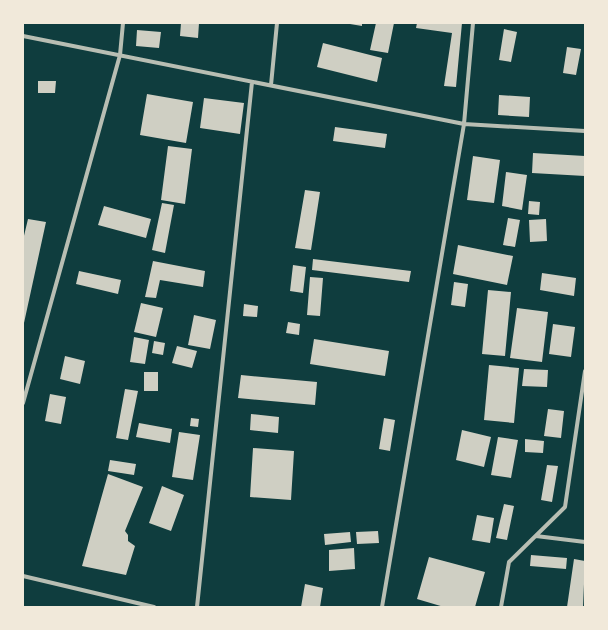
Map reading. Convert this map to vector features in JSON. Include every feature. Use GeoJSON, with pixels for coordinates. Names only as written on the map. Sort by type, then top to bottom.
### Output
{"type":"FeatureCollection","features":[{"type":"Feature","properties":{"kind":"street"},"geometry":{"type":"LineString","coordinates":[[23,403],[120,55],[122,23]]}},
{"type":"Feature","properties":{"kind":"street"},"geometry":{"type":"LineString","coordinates":[[271,85],[276,23]]}},
{"type":"Feature","properties":{"kind":"street"},"geometry":{"type":"LineString","coordinates":[[382,607],[464,124],[473,23]]}},
{"type":"Feature","properties":{"kind":"street"},"geometry":{"type":"LineString","coordinates":[[23,36],[464,124],[585,131]]}},
{"type":"Feature","properties":{"kind":"street"},"geometry":{"type":"LineString","coordinates":[[198,607],[252,82]]}},
{"type":"Feature","properties":{"kind":"street"},"geometry":{"type":"LineString","coordinates":[[502,607],[509,562],[564,507],[585,371]]}},
{"type":"Feature","properties":{"kind":"street"},"geometry":{"type":"LineString","coordinates":[[536,536],[585,542]]}},
{"type":"Feature","properties":{"kind":"street"},"geometry":{"type":"LineString","coordinates":[[23,576],[154,607]]}},
{"type":"Feature","properties":{"kind":"building"},"geometry":{"type":"Polygon","coordinates":[[[181,23],[199,23],[198,38],[180,36],[181,23]]]}},
{"type":"Feature","properties":{"kind":"building"},"geometry":{"type":"Polygon","coordinates":[[[344,23],[362,23],[362,26],[344,23]]]}},
{"type":"Feature","properties":{"kind":"building"},"geometry":{"type":"Polygon","coordinates":[[[376,23],[394,23],[388,53],[370,50],[376,23]]]}},
{"type":"Feature","properties":{"kind":"building"},"geometry":{"type":"Polygon","coordinates":[[[417,23],[462,23],[456,87],[444,86],[452,33],[416,28],[417,23]]]}},
{"type":"Feature","properties":{"kind":"building"},"geometry":{"type":"Polygon","coordinates":[[[504,29],[517,32],[511,62],[499,60],[504,29]]]}},
{"type":"Feature","properties":{"kind":"building"},"geometry":{"type":"Polygon","coordinates":[[[137,30],[161,32],[159,48],[136,46],[137,30]]]}},
{"type":"Feature","properties":{"kind":"building"},"geometry":{"type":"Polygon","coordinates":[[[323,43],[382,58],[377,82],[317,67],[323,43]]]}},
{"type":"Feature","properties":{"kind":"building"},"geometry":{"type":"Polygon","coordinates":[[[567,47],[581,49],[576,75],[563,73],[567,47]]]}},
{"type":"Feature","properties":{"kind":"building"},"geometry":{"type":"Polygon","coordinates":[[[38,81],[56,81],[55,93],[38,93],[38,81]]]}},
{"type":"Feature","properties":{"kind":"building"},"geometry":{"type":"Polygon","coordinates":[[[147,94],[193,102],[186,143],[140,135],[147,94]]]}},
{"type":"Feature","properties":{"kind":"building"},"geometry":{"type":"Polygon","coordinates":[[[499,95],[530,97],[529,117],[498,115],[499,95]]]}},
{"type":"Feature","properties":{"kind":"building"},"geometry":{"type":"Polygon","coordinates":[[[204,98],[244,103],[240,134],[200,128],[204,98]]]}},
{"type":"Feature","properties":{"kind":"building"},"geometry":{"type":"Polygon","coordinates":[[[335,127],[387,134],[385,148],[333,141],[335,127]]]}},
{"type":"Feature","properties":{"kind":"building"},"geometry":{"type":"Polygon","coordinates":[[[168,146],[192,149],[185,204],[161,200],[168,146]]]}},
{"type":"Feature","properties":{"kind":"building"},"geometry":{"type":"Polygon","coordinates":[[[533,153],[585,156],[585,176],[532,173],[533,153]]]}},
{"type":"Feature","properties":{"kind":"building"},"geometry":{"type":"Polygon","coordinates":[[[473,156],[500,160],[494,203],[467,200],[473,156]]]}},
{"type":"Feature","properties":{"kind":"building"},"geometry":{"type":"Polygon","coordinates":[[[506,172],[527,175],[522,210],[502,206],[506,172]]]}},
{"type":"Feature","properties":{"kind":"building"},"geometry":{"type":"Polygon","coordinates":[[[305,190],[320,192],[311,250],[295,248],[305,190]]]}},
{"type":"Feature","properties":{"kind":"building"},"geometry":{"type":"Polygon","coordinates":[[[529,201],[540,202],[539,215],[528,214],[529,201]]]}},
{"type":"Feature","properties":{"kind":"building"},"geometry":{"type":"Polygon","coordinates":[[[162,203],[174,205],[165,253],[152,250],[162,203]]]}},
{"type":"Feature","properties":{"kind":"building"},"geometry":{"type":"Polygon","coordinates":[[[104,206],[151,219],[146,238],[98,225],[104,206]]]}},
{"type":"Feature","properties":{"kind":"building"},"geometry":{"type":"Polygon","coordinates":[[[508,218],[520,220],[515,247],[503,245],[508,218]]]}},
{"type":"Feature","properties":{"kind":"building"},"geometry":{"type":"Polygon","coordinates":[[[28,219],[46,222],[24,323],[23,240],[28,219]]]}},
{"type":"Feature","properties":{"kind":"building"},"geometry":{"type":"Polygon","coordinates":[[[546,219],[547,241],[530,242],[529,220],[546,219]]]}},
{"type":"Feature","properties":{"kind":"building"},"geometry":{"type":"Polygon","coordinates":[[[458,245],[513,256],[507,285],[453,274],[458,245]]]}},
{"type":"Feature","properties":{"kind":"building"},"geometry":{"type":"Polygon","coordinates":[[[313,259],[411,271],[409,282],[312,270],[313,259]]]}},
{"type":"Feature","properties":{"kind":"building"},"geometry":{"type":"Polygon","coordinates":[[[153,261],[205,271],[203,287],[160,280],[156,298],[145,297],[153,261]]]}},
{"type":"Feature","properties":{"kind":"building"},"geometry":{"type":"Polygon","coordinates":[[[293,265],[306,267],[303,293],[290,291],[293,265]]]}},
{"type":"Feature","properties":{"kind":"building"},"geometry":{"type":"Polygon","coordinates":[[[79,271],[121,280],[118,294],[76,284],[79,271]]]}},
{"type":"Feature","properties":{"kind":"building"},"geometry":{"type":"Polygon","coordinates":[[[542,273],[576,278],[574,296],[540,290],[542,273]]]}},
{"type":"Feature","properties":{"kind":"building"},"geometry":{"type":"Polygon","coordinates":[[[310,277],[323,278],[320,316],[307,315],[310,277]]]}},
{"type":"Feature","properties":{"kind":"building"},"geometry":{"type":"Polygon","coordinates":[[[454,282],[468,284],[465,307],[451,305],[454,282]]]}},
{"type":"Feature","properties":{"kind":"building"},"geometry":{"type":"Polygon","coordinates":[[[488,290],[511,292],[505,356],[482,354],[488,290]]]}},
{"type":"Feature","properties":{"kind":"building"},"geometry":{"type":"Polygon","coordinates":[[[141,303],[163,308],[156,337],[134,332],[141,303]]]}},
{"type":"Feature","properties":{"kind":"building"},"geometry":{"type":"Polygon","coordinates":[[[244,304],[258,306],[257,317],[243,316],[244,304]]]}},
{"type":"Feature","properties":{"kind":"building"},"geometry":{"type":"Polygon","coordinates":[[[517,308],[548,312],[542,362],[510,358],[517,308]]]}},
{"type":"Feature","properties":{"kind":"building"},"geometry":{"type":"Polygon","coordinates":[[[194,315],[216,320],[210,349],[188,345],[194,315]]]}},
{"type":"Feature","properties":{"kind":"building"},"geometry":{"type":"Polygon","coordinates":[[[288,322],[300,324],[299,335],[286,333],[288,322]]]}},
{"type":"Feature","properties":{"kind":"building"},"geometry":{"type":"Polygon","coordinates":[[[553,324],[575,327],[571,357],[549,354],[553,324]]]}},
{"type":"Feature","properties":{"kind":"building"},"geometry":{"type":"Polygon","coordinates":[[[134,337],[149,340],[145,364],[130,362],[134,337]]]}},
{"type":"Feature","properties":{"kind":"building"},"geometry":{"type":"Polygon","coordinates":[[[314,339],[389,351],[385,376],[310,364],[314,339]]]}},
{"type":"Feature","properties":{"kind":"building"},"geometry":{"type":"Polygon","coordinates":[[[154,341],[165,343],[163,355],[152,353],[154,341]]]}},
{"type":"Feature","properties":{"kind":"building"},"geometry":{"type":"Polygon","coordinates":[[[177,346],[197,351],[192,368],[172,363],[177,346]]]}},
{"type":"Feature","properties":{"kind":"building"},"geometry":{"type":"Polygon","coordinates":[[[65,356],[85,361],[80,384],[60,379],[65,356]]]}},
{"type":"Feature","properties":{"kind":"building"},"geometry":{"type":"Polygon","coordinates":[[[489,365],[519,368],[514,423],[484,420],[489,365]]]}},
{"type":"Feature","properties":{"kind":"building"},"geometry":{"type":"Polygon","coordinates":[[[524,369],[548,370],[547,387],[522,386],[524,369]]]}},
{"type":"Feature","properties":{"kind":"building"},"geometry":{"type":"Polygon","coordinates":[[[144,372],[158,372],[158,391],[144,391],[144,372]]]}},
{"type":"Feature","properties":{"kind":"building"},"geometry":{"type":"Polygon","coordinates":[[[241,375],[317,382],[315,405],[238,398],[241,375]]]}},
{"type":"Feature","properties":{"kind":"building"},"geometry":{"type":"Polygon","coordinates":[[[125,389],[138,391],[128,440],[116,438],[125,389]]]}},
{"type":"Feature","properties":{"kind":"building"},"geometry":{"type":"Polygon","coordinates":[[[50,394],[66,397],[61,424],[45,421],[50,394]]]}},
{"type":"Feature","properties":{"kind":"building"},"geometry":{"type":"Polygon","coordinates":[[[548,409],[564,411],[561,438],[544,436],[548,409]]]}},
{"type":"Feature","properties":{"kind":"building"},"geometry":{"type":"Polygon","coordinates":[[[251,414],[279,417],[278,433],[250,430],[251,414]]]}},
{"type":"Feature","properties":{"kind":"building"},"geometry":{"type":"Polygon","coordinates":[[[191,418],[199,419],[198,427],[190,426],[191,418]]]}},
{"type":"Feature","properties":{"kind":"building"},"geometry":{"type":"Polygon","coordinates":[[[384,418],[395,420],[390,451],[379,449],[384,418]]]}},
{"type":"Feature","properties":{"kind":"building"},"geometry":{"type":"Polygon","coordinates":[[[139,423],[172,429],[170,443],[136,437],[139,423]]]}},
{"type":"Feature","properties":{"kind":"building"},"geometry":{"type":"Polygon","coordinates":[[[462,430],[491,437],[484,467],[456,460],[462,430]]]}},
{"type":"Feature","properties":{"kind":"building"},"geometry":{"type":"Polygon","coordinates":[[[179,432],[200,435],[193,480],[172,477],[179,432]]]}},
{"type":"Feature","properties":{"kind":"building"},"geometry":{"type":"Polygon","coordinates":[[[498,437],[518,440],[511,478],[491,475],[498,437]]]}},
{"type":"Feature","properties":{"kind":"building"},"geometry":{"type":"Polygon","coordinates":[[[525,439],[544,441],[543,453],[525,452],[525,439]]]}},
{"type":"Feature","properties":{"kind":"building"},"geometry":{"type":"Polygon","coordinates":[[[253,448],[294,451],[291,500],[250,497],[253,448]]]}},
{"type":"Feature","properties":{"kind":"building"},"geometry":{"type":"Polygon","coordinates":[[[110,460],[136,464],[134,475],[108,471],[110,460]]]}},
{"type":"Feature","properties":{"kind":"building"},"geometry":{"type":"Polygon","coordinates":[[[547,465],[558,466],[552,502],[541,500],[547,465]]]}},
{"type":"Feature","properties":{"kind":"building"},"geometry":{"type":"Polygon","coordinates":[[[108,474],[143,487],[125,531],[128,535],[128,541],[135,546],[126,575],[82,566],[108,474]]]}},
{"type":"Feature","properties":{"kind":"building"},"geometry":{"type":"Polygon","coordinates":[[[162,486],[184,495],[171,531],[149,523],[162,486]]]}},
{"type":"Feature","properties":{"kind":"building"},"geometry":{"type":"Polygon","coordinates":[[[504,504],[514,506],[507,540],[496,538],[504,504]]]}},
{"type":"Feature","properties":{"kind":"building"},"geometry":{"type":"Polygon","coordinates":[[[477,515],[494,518],[490,543],[472,540],[477,515]]]}},
{"type":"Feature","properties":{"kind":"building"},"geometry":{"type":"Polygon","coordinates":[[[378,531],[379,543],[357,544],[356,532],[378,531]]]}},
{"type":"Feature","properties":{"kind":"building"},"geometry":{"type":"Polygon","coordinates":[[[350,532],[351,542],[325,545],[324,534],[350,532]]]}},
{"type":"Feature","properties":{"kind":"building"},"geometry":{"type":"Polygon","coordinates":[[[354,548],[355,569],[329,571],[329,550],[354,548]]]}},
{"type":"Feature","properties":{"kind":"building"},"geometry":{"type":"Polygon","coordinates":[[[531,555],[567,558],[566,569],[530,566],[531,555]]]}},
{"type":"Feature","properties":{"kind":"building"},"geometry":{"type":"Polygon","coordinates":[[[429,557],[485,572],[475,607],[444,607],[417,599],[429,557]]]}},
{"type":"Feature","properties":{"kind":"building"},"geometry":{"type":"Polygon","coordinates":[[[574,559],[585,561],[583,607],[567,607],[574,559]]]}},
{"type":"Feature","properties":{"kind":"building"},"geometry":{"type":"Polygon","coordinates":[[[305,584],[323,588],[320,607],[301,607],[305,584]]]}}]}
